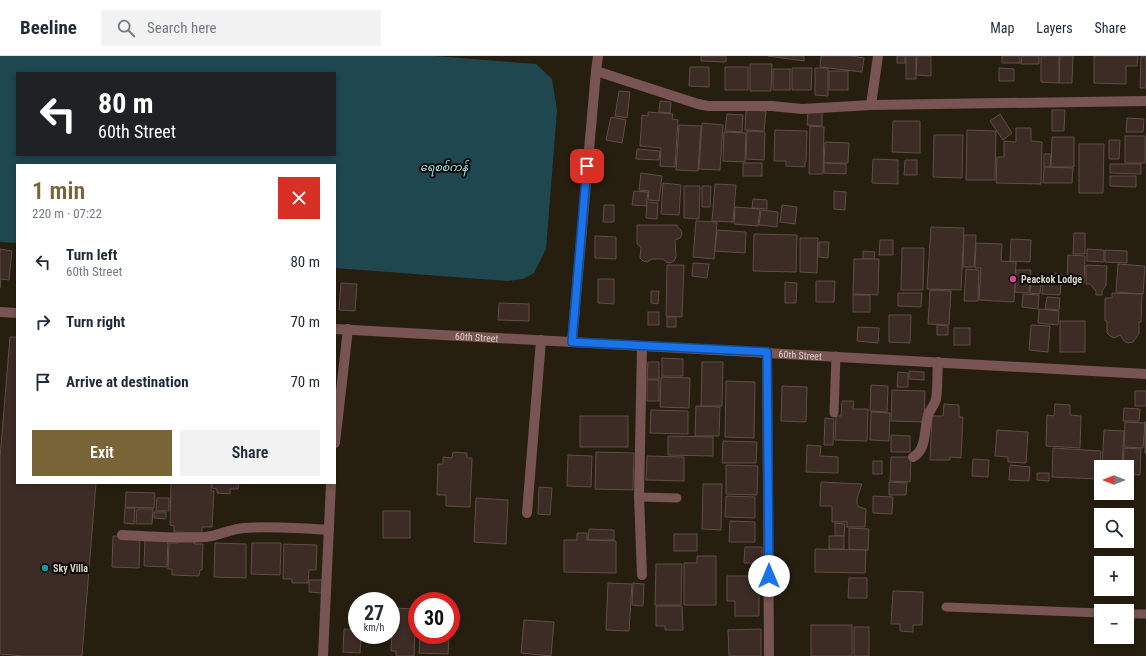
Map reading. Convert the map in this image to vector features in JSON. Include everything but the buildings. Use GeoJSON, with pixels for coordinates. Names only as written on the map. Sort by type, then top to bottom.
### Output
{"type":"FeatureCollection","features":[{"type":"Feature","properties":{"kind":"street"},"geometry":{"type":"LineString","coordinates":[[572,342],[598,56]]}},
{"type":"Feature","properties":{"kind":"street"},"geometry":{"type":"LineString","coordinates":[[871,105],[878,56]]}},
{"type":"Feature","properties":{"kind":"street"},"geometry":{"type":"LineString","coordinates":[[596,71],[708,106],[772,106],[802,109],[871,105],[1146,101]]}},
{"type":"Feature","properties":{"kind":"street"},"geometry":{"type":"LineString","coordinates":[[0,312],[16,314]]}},
{"type":"Feature","properties":{"kind":"street","name":"60th Street"},"geometry":{"type":"LineString","coordinates":[[336,329],[1146,374]]}},
{"type":"Feature","properties":{"kind":"street"},"geometry":{"type":"LineString","coordinates":[[336,434],[348,329]]}},
{"type":"Feature","properties":{"kind":"street"},"geometry":{"type":"LineString","coordinates":[[527,513],[541,340]]}},
{"type":"Feature","properties":{"kind":"street"},"geometry":{"type":"LineString","coordinates":[[642,346],[639,496],[642,575]]}},
{"type":"Feature","properties":{"kind":"street"},"geometry":{"type":"LineString","coordinates":[[767,352],[769,656]]}},
{"type":"Feature","properties":{"kind":"street"},"geometry":{"type":"LineString","coordinates":[[913,457],[918,455],[920,451],[928,414],[936,401],[938,362]]}},
{"type":"Feature","properties":{"kind":"street"},"geometry":{"type":"LineString","coordinates":[[323,656],[332,484]]}},
{"type":"Feature","properties":{"kind":"street"},"geometry":{"type":"LineString","coordinates":[[122,535],[192,538],[207,537],[233,529],[257,527],[329,530]]}},
{"type":"Feature","properties":{"kind":"lane"},"geometry":{"type":"LineString","coordinates":[[834,413],[836,356]]}},
{"type":"Feature","properties":{"kind":"lane"},"geometry":{"type":"LineString","coordinates":[[639,496],[677,498]]}},
{"type":"Feature","properties":{"kind":"lane"},"geometry":{"type":"LineString","coordinates":[[946,607],[1094,613]]}},
{"type":"Feature","properties":{"kind":"lane"},"geometry":{"type":"LineString","coordinates":[[1134,614],[1146,614]]}},
{"type":"Feature","properties":{"kind":"water","name":"ရေစစ်ကန်"},"geometry":{"type":"Polygon","coordinates":[[[0,56],[435,56],[536,64],[552,79],[557,110],[546,249],[534,273],[523,279],[507,281],[336,268],[336,164],[16,164],[16,243],[0,242],[0,56]]]}},
{"type":"Feature","properties":{"kind":"place","name":"Peackok Lodge"},"geometry":{"type":"Point","coordinates":[1013,279]}},
{"type":"Feature","properties":{"kind":"place","name":"Sky Villa"},"geometry":{"type":"Point","coordinates":[45,568]}},
{"type":"Feature","properties":{"kind":"route"},"geometry":{"type":"LineString","coordinates":[[587,166],[572,342],[767,352],[769,576]]}}]}
